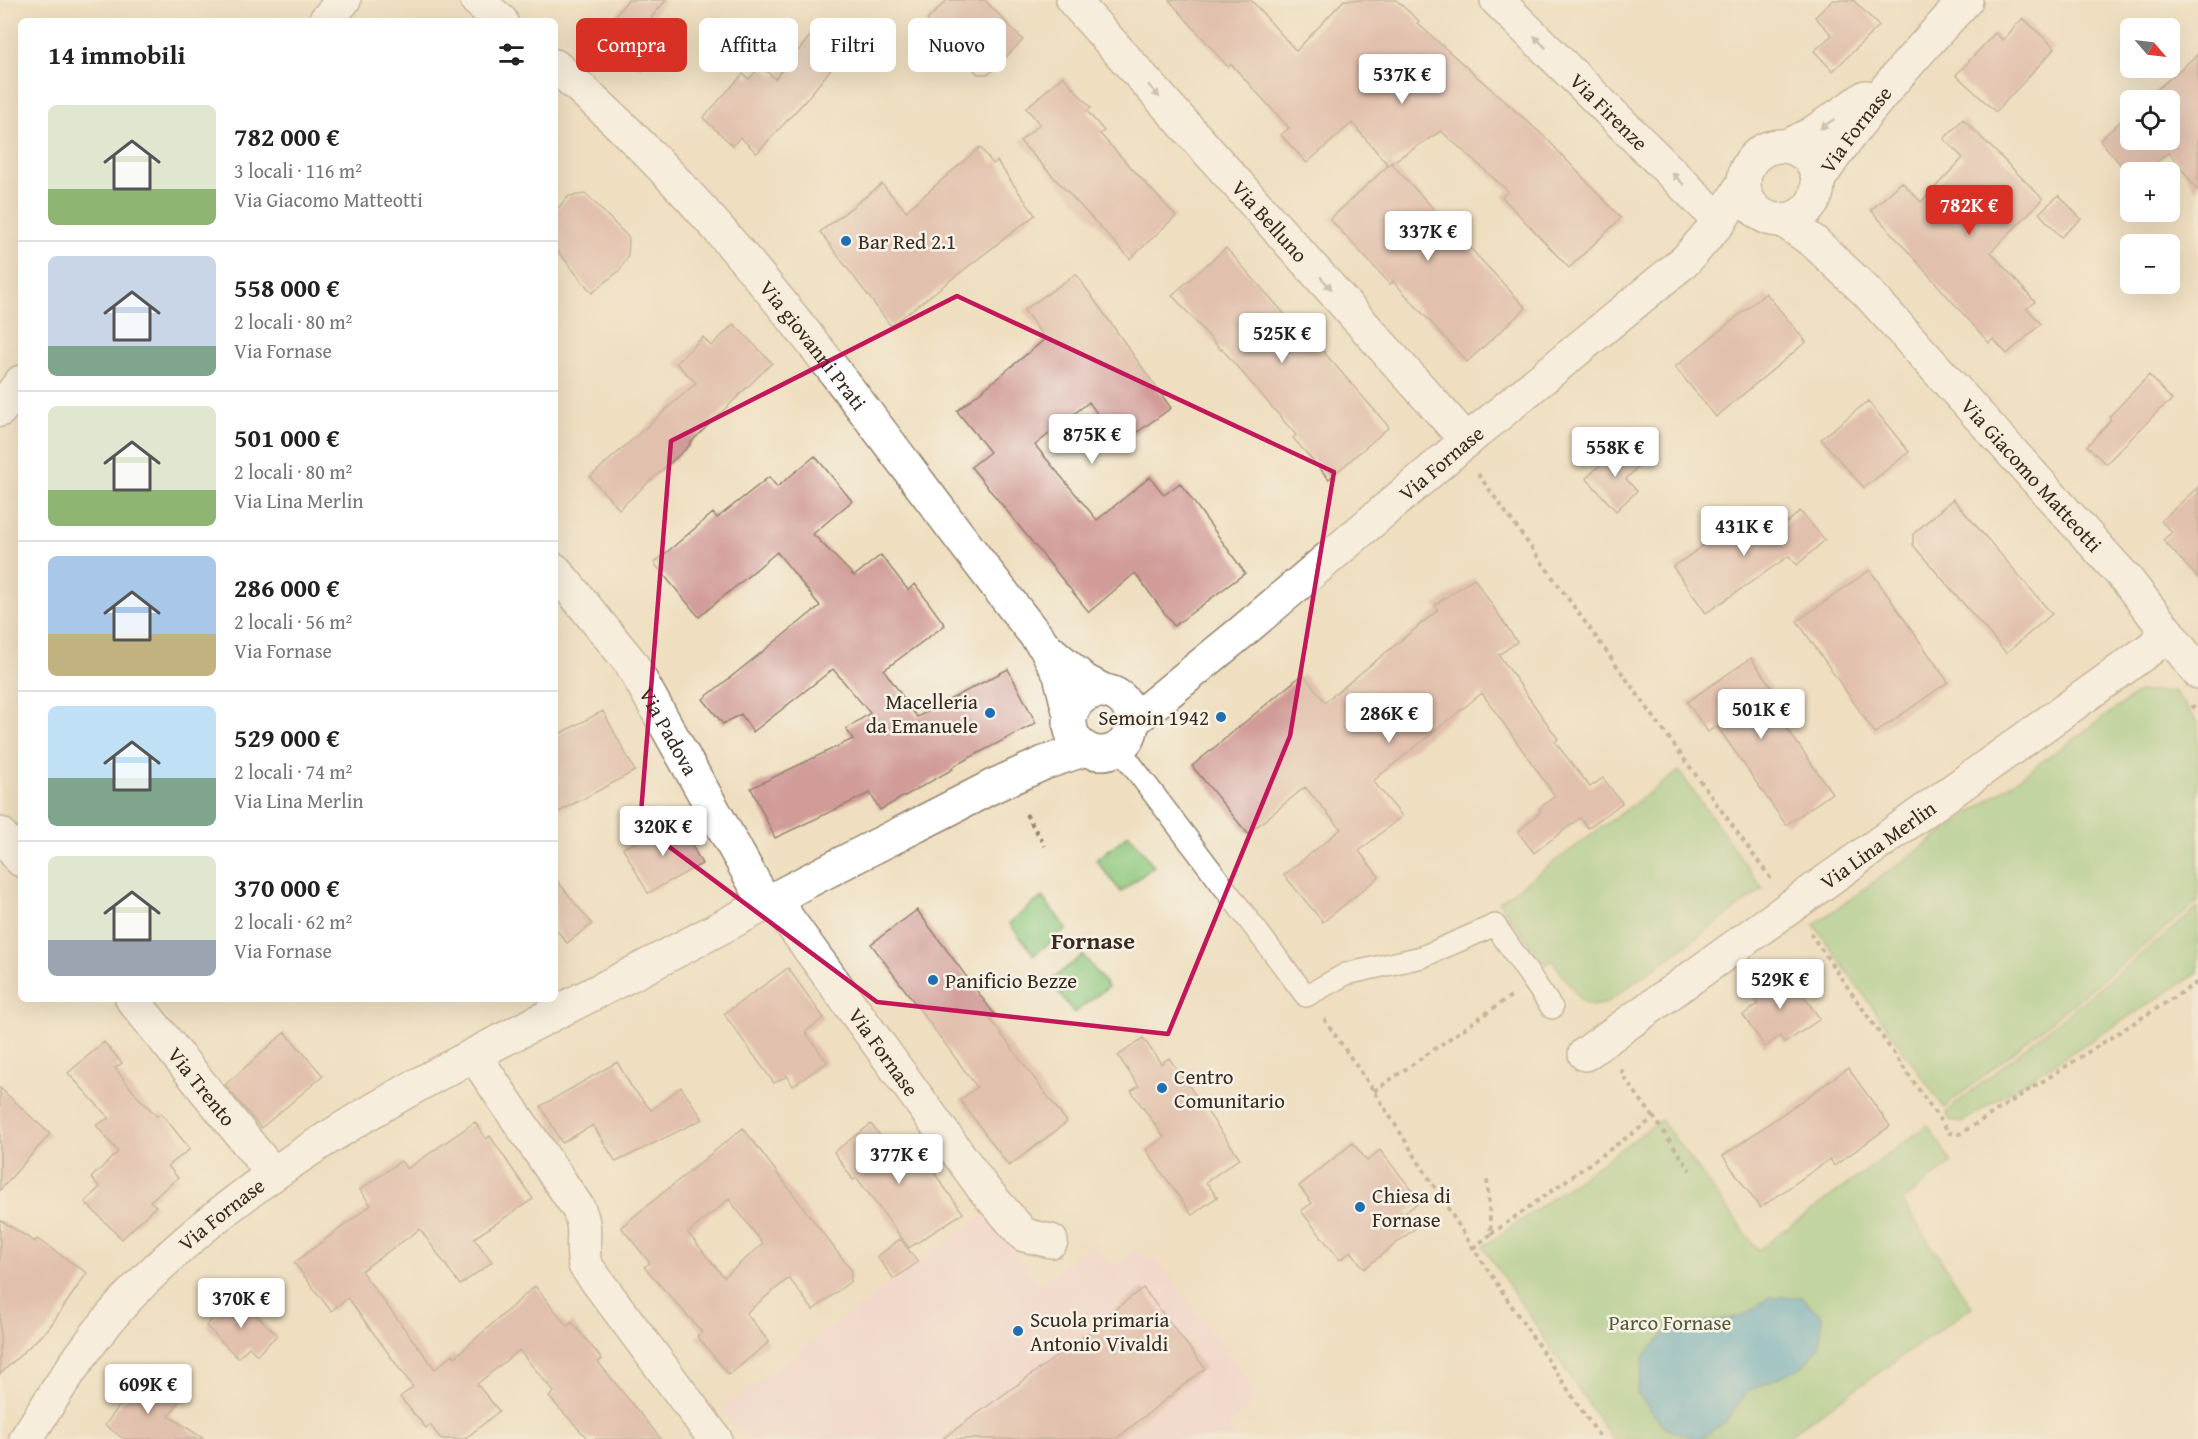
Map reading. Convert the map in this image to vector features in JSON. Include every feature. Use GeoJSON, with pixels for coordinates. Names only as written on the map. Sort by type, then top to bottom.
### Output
{"type":"FeatureCollection","features":[{"type":"Feature","properties":{"kind":"street"},"geometry":{"type":"LineString","coordinates":[[328,18],[344,0]]}},
{"type":"Feature","properties":{"kind":"street"},"geometry":{"type":"LineString","coordinates":[[477,0],[498,18]]}},
{"type":"Feature","properties":{"kind":"street","name":"Via Belluno"},"geometry":{"type":"LineString","coordinates":[[1073,0],[1463,444]]}},
{"type":"Feature","properties":{"kind":"street","name":"Via Firenze"},"geometry":{"type":"LineString","coordinates":[[1497,0],[1720,221]]}},
{"type":"Feature","properties":{"kind":"street","name":"Via Fornase"},"geometry":{"type":"LineString","coordinates":[[1686,260],[1748,227],[1795,218],[1806,211],[1842,143],[1893,79],[1966,0]]}},
{"type":"Feature","properties":{"kind":"street","name":"Via giovanni Prati"},"geometry":{"type":"LineString","coordinates":[[558,69],[646,150],[773,291],[1045,647]]}},
{"type":"Feature","properties":{"kind":"street","name":"Via Fornase"},"geometry":{"type":"LineString","coordinates":[[26,1439],[64,1378],[100,1329],[141,1283],[203,1227],[273,1174],[376,1108],[476,1054],[993,786],[1041,751],[1075,730],[1075,705],[1087,694],[1118,714],[1165,696],[1463,444],[1686,260],[1720,221],[1744,182],[1746,169],[1753,159],[1763,151],[1787,146],[1810,135],[1893,79]]}},
{"type":"Feature","properties":{"kind":"street","name":"Via Fornase"},"geometry":{"type":"LineString","coordinates":[[1787,146],[1799,151],[1809,159],[1815,168],[1818,185]]}},
{"type":"Feature","properties":{"kind":"street"},"geometry":{"type":"LineString","coordinates":[[1744,182],[1745,195],[1751,206],[1760,214],[1777,220]]}},
{"type":"Feature","properties":{"kind":"street","name":"Via Giacomo Matteotti"},"geometry":{"type":"LineString","coordinates":[[1818,185],[1823,218],[1858,282]]}},
{"type":"Feature","properties":{"kind":"street","name":"Via Giacomo Matteotti"},"geometry":{"type":"LineString","coordinates":[[1777,220],[1814,242],[1858,282],[2127,580],[2198,672]]}},
{"type":"Feature","properties":{"kind":"street"},"geometry":{"type":"LineString","coordinates":[[0,410],[18,386]]}},
{"type":"Feature","properties":{"kind":"street","name":"Via Padova"},"geometry":{"type":"LineString","coordinates":[[558,574],[631,663],[772,900]]}},
{"type":"Feature","properties":{"kind":"street","name":"Via Lina Merlin"},"geometry":{"type":"LineString","coordinates":[[1585,1054],[2150,649],[2168,633]]}},
{"type":"Feature","properties":{"kind":"street"},"geometry":{"type":"LineString","coordinates":[[1045,647],[1085,681],[1118,714],[1102,753],[1075,730],[1060,675],[1045,647]]}},
{"type":"Feature","properties":{"kind":"street"},"geometry":{"type":"LineString","coordinates":[[0,834],[18,856]]}},
{"type":"Feature","properties":{"kind":"street","name":"Via Fornase"},"geometry":{"type":"LineString","coordinates":[[772,900],[788,918],[983,1188],[1024,1235],[1050,1241]]}},
{"type":"Feature","properties":{"kind":"street","name":"Via Trento"},"geometry":{"type":"LineString","coordinates":[[134,1002],[273,1174]]}},
{"type":"Feature","properties":{"kind":"street"},"geometry":{"type":"LineString","coordinates":[[476,1054],[484,1070],[578,1208],[585,1226],[582,1250],[585,1265],[715,1439]]}},
{"type":"Feature","properties":{"kind":"lane"},"geometry":{"type":"LineString","coordinates":[[1118,714],[1306,996],[1346,975],[1422,957],[1495,925],[1552,1008]]}},
{"type":"Feature","properties":{"kind":"path"},"geometry":{"type":"LineString","coordinates":[[1463,444],[1772,880]]}},
{"type":"Feature","properties":{"kind":"path"},"geometry":{"type":"LineString","coordinates":[[1026,814],[1045,846]]}},
{"type":"Feature","properties":{"kind":"path"},"geometry":{"type":"LineString","coordinates":[[1809,932],[1949,1133],[1960,1134],[2198,982]]}},
{"type":"Feature","properties":{"kind":"path"},"geometry":{"type":"LineString","coordinates":[[1306,996],[1374,1091],[1473,1248],[1601,1439]]}},
{"type":"Feature","properties":{"kind":"path"},"geometry":{"type":"LineString","coordinates":[[1473,1248],[1654,1118],[1690,1170]]}},
{"type":"Feature","properties":{"kind":"path"},"geometry":{"type":"LineString","coordinates":[[1487,1179],[1491,1234]]}},
{"type":"Feature","properties":{"kind":"highlighted area"},"geometry":{"type":"Polygon","coordinates":[[[957,296],[1334,472],[1290,736],[1168,1034],[877,1002],[640,825],[671,441],[957,296]]]}},
{"type":"Feature","properties":{"kind":"shaded area","name":"Scuola primaria Antonio Vivaldi"},"geometry":{"type":"Polygon","coordinates":[[[986,1212],[1039,1285],[1095,1242],[1113,1267],[1133,1251],[1160,1262],[1261,1398],[1227,1426],[1237,1439],[744,1439],[721,1409],[986,1212]]]}},
{"type":"Feature","properties":{"kind":"green space"},"geometry":{"type":"Polygon","coordinates":[[[2174,691],[2198,723],[2198,902],[1944,1108],[1814,925],[2139,692],[2174,691]]]}},
{"type":"Feature","properties":{"kind":"green space"},"geometry":{"type":"Polygon","coordinates":[[[1679,771],[1763,889],[1605,1004],[1590,1006],[1580,999],[1552,960],[1545,965],[1499,902],[1679,771]]]}},
{"type":"Feature","properties":{"kind":"green space"},"geometry":{"type":"Polygon","coordinates":[[[1129,834],[1154,866],[1121,892],[1096,860],[1129,834]]]}},
{"type":"Feature","properties":{"kind":"green space"},"geometry":{"type":"Polygon","coordinates":[[[1042,897],[1067,929],[1034,955],[1009,923],[1042,897]]]}},
{"type":"Feature","properties":{"kind":"green space"},"geometry":{"type":"Polygon","coordinates":[[[2198,908],[2198,973],[1962,1122],[1950,1120],[1946,1112],[2198,908]]]}},
{"type":"Feature","properties":{"kind":"green space"},"geometry":{"type":"Polygon","coordinates":[[[1083,955],[1108,987],[1074,1013],[1050,981],[1083,955]]]}},
{"type":"Feature","properties":{"kind":"green space","name":"Parco Fornase"},"geometry":{"type":"Polygon","coordinates":[[[1661,1120],[1758,1250],[1928,1125],[1952,1163],[1902,1201],[1972,1307],[1784,1439],[1612,1439],[1483,1247],[1661,1120]]]}},
{"type":"Feature","properties":{"kind":"water"},"geometry":{"type":"Polygon","coordinates":[[[1770,1297],[1801,1297],[1822,1316],[1820,1346],[1802,1367],[1748,1391],[1725,1422],[1700,1439],[1666,1429],[1637,1393],[1644,1356],[1671,1328],[1743,1316],[1770,1297]]]}},
{"type":"Feature","properties":{"kind":"building"},"geometry":{"type":"Polygon","coordinates":[[[628,0],[666,0],[651,18],[614,18],[628,0]]]}},
{"type":"Feature","properties":{"kind":"building"},"geometry":{"type":"Polygon","coordinates":[[[947,0],[985,0],[1002,18],[929,18],[947,0]]]}},
{"type":"Feature","properties":{"kind":"building"},"geometry":{"type":"Polygon","coordinates":[[[1169,0],[1251,0],[1296,51],[1344,0],[1396,0],[1419,21],[1417,23],[1546,138],[1621,218],[1569,268],[1502,197],[1508,191],[1441,131],[1388,165],[1352,123],[1307,163],[1281,135],[1289,128],[1231,64],[1228,67],[1169,0]]]}},
{"type":"Feature","properties":{"kind":"building"},"geometry":{"type":"Polygon","coordinates":[[[1833,0],[1853,0],[1879,26],[1833,71],[1814,51],[1832,35],[1815,17],[1833,0]]]}},
{"type":"Feature","properties":{"kind":"building"},"geometry":{"type":"Polygon","coordinates":[[[2023,18],[2055,48],[1996,112],[1956,75],[1995,33],[2003,40],[2023,18]]]}},
{"type":"Feature","properties":{"kind":"building"},"geometry":{"type":"Polygon","coordinates":[[[1006,22],[1023,40],[1006,57],[1006,22]]]}},
{"type":"Feature","properties":{"kind":"building"},"geometry":{"type":"Polygon","coordinates":[[[810,36],[810,72],[829,72],[757,153],[740,137],[733,146],[703,118],[743,74],[749,79],[755,72],[767,72],[775,79],[781,72],[798,72],[798,51],[810,36]]]}},
{"type":"Feature","properties":{"kind":"building"},"geometry":{"type":"Polygon","coordinates":[[[2198,54],[2198,191],[2180,167],[2180,162],[2176,162],[2169,152],[2156,162],[2120,162],[2120,164],[2100,140],[2120,122],[2120,150],[2180,150],[2180,90],[2157,90],[2170,78],[2180,78],[2180,70],[2198,54]]]}},
{"type":"Feature","properties":{"kind":"building"},"geometry":{"type":"Polygon","coordinates":[[[976,72],[991,72],[989,74],[976,72]]]}},
{"type":"Feature","properties":{"kind":"building"},"geometry":{"type":"Polygon","coordinates":[[[1063,76],[1091,108],[1087,111],[1104,131],[1100,134],[1176,216],[1130,259],[1020,141],[1040,124],[1026,108],[1063,76]]]}},
{"type":"Feature","properties":{"kind":"building"},"geometry":{"type":"Polygon","coordinates":[[[1963,119],[2043,199],[1991,252],[2035,302],[2027,308],[2041,324],[2007,354],[1993,339],[1989,343],[1871,210],[1902,182],[1921,202],[1963,158],[1944,139],[1963,119]]]}},
{"type":"Feature","properties":{"kind":"building"},"geometry":{"type":"Polygon","coordinates":[[[980,147],[993,164],[997,161],[1035,215],[891,326],[820,232],[882,184],[906,211],[980,147]]]}},
{"type":"Feature","properties":{"kind":"building"},"geometry":{"type":"Polygon","coordinates":[[[1391,163],[1526,308],[1467,362],[1393,281],[1390,284],[1330,219],[1391,163]]]}},
{"type":"Feature","properties":{"kind":"building"},"geometry":{"type":"Polygon","coordinates":[[[586,194],[629,238],[628,256],[620,270],[592,293],[558,252],[558,208],[569,196],[586,194]]]}},
{"type":"Feature","properties":{"kind":"building"},"geometry":{"type":"Polygon","coordinates":[[[2059,195],[2081,219],[2061,237],[2039,213],[2059,195]]]}},
{"type":"Feature","properties":{"kind":"building"},"geometry":{"type":"Polygon","coordinates":[[[1226,248],[1306,338],[1309,335],[1389,427],[1329,479],[1293,438],[1296,435],[1172,295],[1226,248]]]}},
{"type":"Feature","properties":{"kind":"building"},"geometry":{"type":"Polygon","coordinates":[[[1076,274],[1171,408],[1119,445],[1089,402],[1035,445],[1097,520],[1150,477],[1164,495],[1180,483],[1245,573],[1174,626],[1135,573],[1089,612],[971,467],[990,452],[957,411],[1045,339],[1024,310],[1076,274]]]}},
{"type":"Feature","properties":{"kind":"building"},"geometry":{"type":"Polygon","coordinates":[[[1766,293],[1806,342],[1716,417],[1675,367],[1766,293]]]}},
{"type":"Feature","properties":{"kind":"building"},"geometry":{"type":"Polygon","coordinates":[[[734,324],[772,363],[690,445],[619,509],[590,477],[696,383],[676,363],[703,337],[711,346],[734,324]]]}},
{"type":"Feature","properties":{"kind":"building"},"geometry":{"type":"Polygon","coordinates":[[[2149,375],[2172,400],[2158,411],[2106,464],[2087,446],[2111,420],[2109,417],[2149,375]]]}},
{"type":"Feature","properties":{"kind":"building"},"geometry":{"type":"Polygon","coordinates":[[[1868,401],[1909,452],[1864,488],[1821,439],[1868,401]]]}},
{"type":"Feature","properties":{"kind":"building"},"geometry":{"type":"Polygon","coordinates":[[[1622,445],[1640,465],[1626,479],[1637,491],[1616,511],[1586,478],[1622,445]]]}},
{"type":"Feature","properties":{"kind":"building"},"geometry":{"type":"Polygon","coordinates":[[[815,456],[852,501],[813,534],[854,576],[881,555],[908,590],[915,584],[945,625],[884,670],[917,717],[1008,669],[1036,723],[952,767],[953,769],[880,810],[870,793],[775,838],[751,788],[853,739],[846,729],[870,713],[833,669],[753,732],[741,714],[723,724],[703,699],[820,606],[777,552],[699,617],[654,563],[713,513],[717,518],[769,477],[777,487],[815,456]]]}},
{"type":"Feature","properties":{"kind":"building"},"geometry":{"type":"Polygon","coordinates":[[[2198,487],[2198,578],[2163,540],[2172,532],[2161,521],[2198,487]]]}},
{"type":"Feature","properties":{"kind":"building"},"geometry":{"type":"Polygon","coordinates":[[[1953,499],[2052,614],[2006,653],[1913,545],[1913,534],[1953,499]]]}},
{"type":"Feature","properties":{"kind":"building"},"geometry":{"type":"Polygon","coordinates":[[[1753,511],[1771,537],[1800,511],[1825,540],[1797,565],[1789,556],[1706,613],[1673,567],[1753,511]]]}},
{"type":"Feature","properties":{"kind":"building"},"geometry":{"type":"Polygon","coordinates":[[[1870,570],[1948,682],[1875,733],[1797,621],[1870,570]]]}},
{"type":"Feature","properties":{"kind":"building"},"geometry":{"type":"Polygon","coordinates":[[[1474,578],[1517,642],[1499,655],[1558,739],[1555,742],[1590,787],[1603,778],[1622,803],[1588,828],[1580,818],[1534,853],[1518,832],[1541,811],[1539,809],[1555,796],[1482,693],[1373,781],[1402,816],[1359,851],[1379,877],[1323,922],[1284,875],[1341,829],[1305,787],[1248,834],[1192,766],[1303,674],[1325,702],[1438,610],[1435,605],[1474,578]]]}},
{"type":"Feature","properties":{"kind":"building"},"geometry":{"type":"Polygon","coordinates":[[[1751,658],[1772,688],[1763,694],[1832,793],[1786,825],[1717,726],[1708,732],[1687,702],[1751,658]]]}},
{"type":"Feature","properties":{"kind":"building"},"geometry":{"type":"Polygon","coordinates":[[[603,711],[635,771],[558,812],[558,734],[603,711]]]}},
{"type":"Feature","properties":{"kind":"building"},"geometry":{"type":"Polygon","coordinates":[[[679,822],[702,864],[648,893],[623,848],[679,822]]]}},
{"type":"Feature","properties":{"kind":"building"},"geometry":{"type":"Polygon","coordinates":[[[558,882],[592,924],[567,943],[558,932],[558,882]]]}},
{"type":"Feature","properties":{"kind":"building"},"geometry":{"type":"Polygon","coordinates":[[[917,910],[995,1015],[990,1019],[1067,1122],[1009,1166],[960,1100],[977,1087],[871,944],[917,910]]]}},
{"type":"Feature","properties":{"kind":"building"},"geometry":{"type":"Polygon","coordinates":[[[788,968],[824,1018],[805,1032],[827,1062],[793,1086],[787,1076],[774,1083],[724,1014],[788,968]]]}},
{"type":"Feature","properties":{"kind":"building"},"geometry":{"type":"Polygon","coordinates":[[[1785,969],[1820,1019],[1785,1043],[1780,1036],[1765,1047],[1743,1015],[1758,1004],[1750,992],[1785,969]]]}},
{"type":"Feature","properties":{"kind":"building"},"geometry":{"type":"Polygon","coordinates":[[[285,1032],[323,1076],[261,1128],[225,1085],[285,1032]]]}},
{"type":"Feature","properties":{"kind":"building"},"geometry":{"type":"Polygon","coordinates":[[[1143,1038],[1161,1064],[1169,1058],[1240,1158],[1206,1182],[1217,1197],[1192,1215],[1146,1150],[1164,1137],[1131,1091],[1139,1086],[1118,1056],[1143,1038]]]}},
{"type":"Feature","properties":{"kind":"building"},"geometry":{"type":"Polygon","coordinates":[[[104,1042],[122,1063],[115,1068],[136,1095],[157,1116],[161,1113],[190,1149],[168,1166],[178,1178],[150,1201],[156,1206],[122,1239],[85,1202],[100,1187],[91,1178],[118,1152],[96,1125],[109,1118],[68,1073],[104,1042]]]}},
{"type":"Feature","properties":{"kind":"building"},"geometry":{"type":"Polygon","coordinates":[[[617,1062],[631,1086],[651,1110],[681,1087],[703,1119],[616,1162],[593,1125],[562,1143],[541,1106],[617,1062]]]}},
{"type":"Feature","properties":{"kind":"building"},"geometry":{"type":"Polygon","coordinates":[[[1848,1068],[1890,1126],[1834,1166],[1830,1159],[1760,1208],[1723,1156],[1848,1068]]]}},
{"type":"Feature","properties":{"kind":"building"},"geometry":{"type":"Polygon","coordinates":[[[0,1088],[50,1134],[0,1190],[0,1088]]]}},
{"type":"Feature","properties":{"kind":"building"},"geometry":{"type":"Polygon","coordinates":[[[475,1122],[486,1139],[490,1136],[533,1199],[474,1238],[492,1262],[460,1285],[420,1229],[361,1271],[435,1369],[453,1354],[455,1357],[535,1286],[567,1326],[572,1322],[602,1359],[598,1362],[661,1439],[588,1439],[549,1397],[554,1392],[519,1350],[477,1384],[499,1411],[465,1439],[441,1439],[430,1425],[426,1428],[400,1397],[413,1387],[348,1298],[331,1311],[294,1263],[371,1205],[360,1190],[401,1161],[407,1169],[475,1122]]]}},
{"type":"Feature","properties":{"kind":"building"},"geometry":{"type":"Polygon","coordinates":[[[871,1124],[894,1154],[912,1142],[963,1213],[909,1248],[857,1178],[853,1180],[834,1152],[871,1124]]]}},
{"type":"Feature","properties":{"kind":"building"},"geometry":{"type":"Polygon","coordinates":[[[743,1128],[851,1270],[851,1281],[813,1310],[789,1278],[746,1313],[769,1342],[729,1375],[697,1336],[702,1332],[644,1267],[650,1263],[621,1227],[743,1128]],[[729,1199],[688,1233],[724,1277],[763,1244],[729,1199]]]}},
{"type":"Feature","properties":{"kind":"building","name":"Chiesa di Fornase"},"geometry":{"type":"Polygon","coordinates":[[[1353,1143],[1367,1161],[1380,1150],[1421,1201],[1406,1212],[1418,1226],[1364,1269],[1351,1251],[1340,1260],[1301,1211],[1312,1203],[1299,1186],[1353,1143]]]}},
{"type":"Feature","properties":{"kind":"building"},"geometry":{"type":"Polygon","coordinates":[[[0,1220],[35,1242],[37,1239],[87,1273],[49,1328],[0,1374],[0,1220]]]}},
{"type":"Feature","properties":{"kind":"building"},"geometry":{"type":"Polygon","coordinates":[[[900,1239],[918,1262],[894,1279],[877,1257],[900,1239]]]}},
{"type":"Feature","properties":{"kind":"building"},"geometry":{"type":"Polygon","coordinates":[[[1143,1288],[1205,1368],[1116,1439],[942,1439],[1096,1328],[1094,1325],[1143,1288]]]}},
{"type":"Feature","properties":{"kind":"building"},"geometry":{"type":"Polygon","coordinates":[[[236,1295],[277,1335],[257,1355],[249,1347],[238,1358],[206,1326],[236,1295]]]}},
{"type":"Feature","properties":{"kind":"building"},"geometry":{"type":"Polygon","coordinates":[[[143,1374],[179,1402],[169,1416],[204,1439],[124,1439],[105,1425],[143,1374]]]}},
{"type":"Feature","properties":{"kind":"place","name":"Bar Red 2.1"},"geometry":{"type":"Point","coordinates":[846,241]}},
{"type":"Feature","properties":{"kind":"place","name":"Macelleria da Emanuele"},"geometry":{"type":"Point","coordinates":[990,713]}},
{"type":"Feature","properties":{"kind":"place","name":"Semoin 1942"},"geometry":{"type":"Point","coordinates":[1221,717]}},
{"type":"Feature","properties":{"kind":"place","name":"Panificio Bezze"},"geometry":{"type":"Point","coordinates":[933,980]}},
{"type":"Feature","properties":{"kind":"place","name":"Centro Comunitario"},"geometry":{"type":"Point","coordinates":[1162,1088]}},
{"type":"Feature","properties":{"kind":"place","name":"Chiesa di Fornase"},"geometry":{"type":"Point","coordinates":[1360,1207]}},
{"type":"Feature","properties":{"kind":"place","name":"Scuola primaria Antonio Vivaldi"},"geometry":{"type":"Point","coordinates":[1018,1331]}},
{"type":"Feature","properties":{"kind":"district","name":"Fornase"},"geometry":{"type":"Point","coordinates":[1093,940]}}]}
